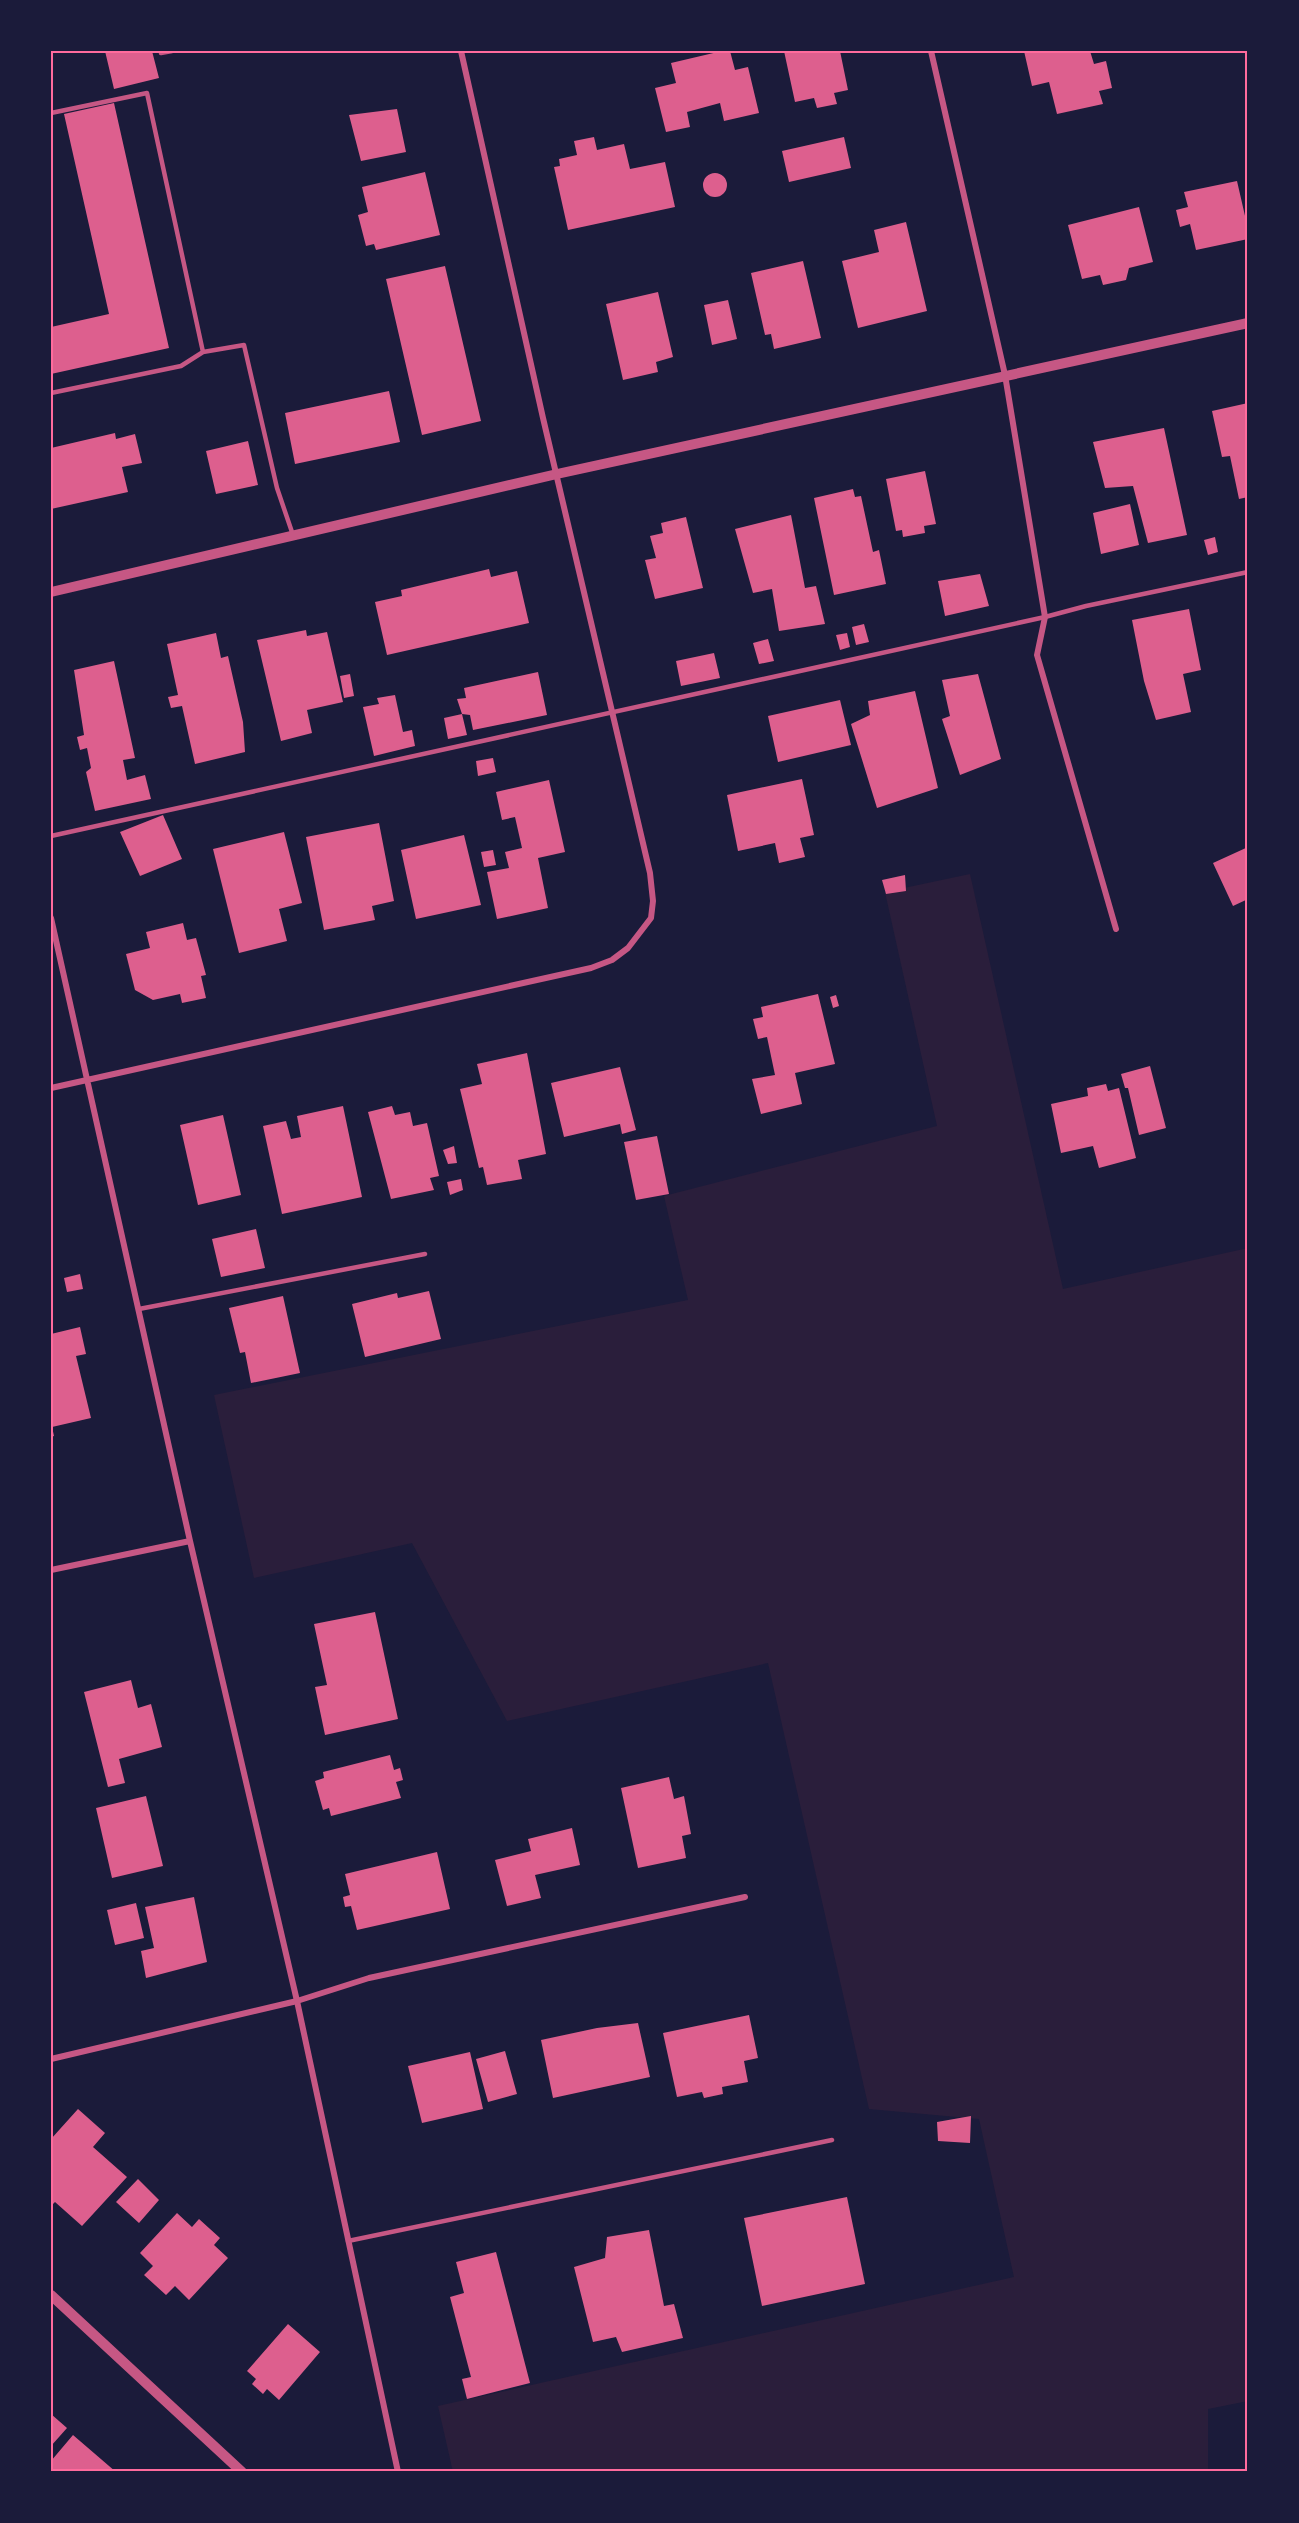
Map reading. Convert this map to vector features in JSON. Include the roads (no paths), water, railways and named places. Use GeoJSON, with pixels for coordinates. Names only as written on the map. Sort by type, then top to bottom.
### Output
{"type":"FeatureCollection","features":[{"type":"Feature","properties":{"kind":"street"},"geometry":{"type":"LineString","coordinates":[[51,1088],[591,968],[612,960],[628,948],[651,918],[653,901],[650,873],[611,712],[461,51]]}},
{"type":"Feature","properties":{"kind":"street"},"geometry":{"type":"LineString","coordinates":[[931,51],[1005,375],[1045,617],[1036,655],[1116,929]]}},
{"type":"Feature","properties":{"kind":"street"},"geometry":{"type":"LineString","coordinates":[[51,592],[557,474],[1248,324]]}},
{"type":"Feature","properties":{"kind":"street"},"geometry":{"type":"LineString","coordinates":[[51,918],[190,1541],[297,2001],[398,2472]]}},
{"type":"Feature","properties":{"kind":"street"},"geometry":{"type":"LineString","coordinates":[[51,1570],[190,1541]]}},
{"type":"Feature","properties":{"kind":"street"},"geometry":{"type":"LineString","coordinates":[[51,2059],[297,2001],[369,1978],[745,1897]]}},
{"type":"Feature","properties":{"kind":"street"},"geometry":{"type":"LineString","coordinates":[[51,2295],[242,2472]]}},
{"type":"Feature","properties":{"kind":"lane"},"geometry":{"type":"LineString","coordinates":[[161,53],[171,51]]}},
{"type":"Feature","properties":{"kind":"lane"},"geometry":{"type":"LineString","coordinates":[[51,113],[147,93],[203,352]]}},
{"type":"Feature","properties":{"kind":"lane"},"geometry":{"type":"LineString","coordinates":[[51,393],[181,366],[203,352],[244,345],[277,488],[293,536]]}},
{"type":"Feature","properties":{"kind":"lane"},"geometry":{"type":"LineString","coordinates":[[51,836],[1248,572]]}},
{"type":"Feature","properties":{"kind":"lane"},"geometry":{"type":"LineString","coordinates":[[140,1309],[425,1254]]}},
{"type":"Feature","properties":{"kind":"lane"},"geometry":{"type":"LineString","coordinates":[[348,2241],[832,2140]]}}]}
